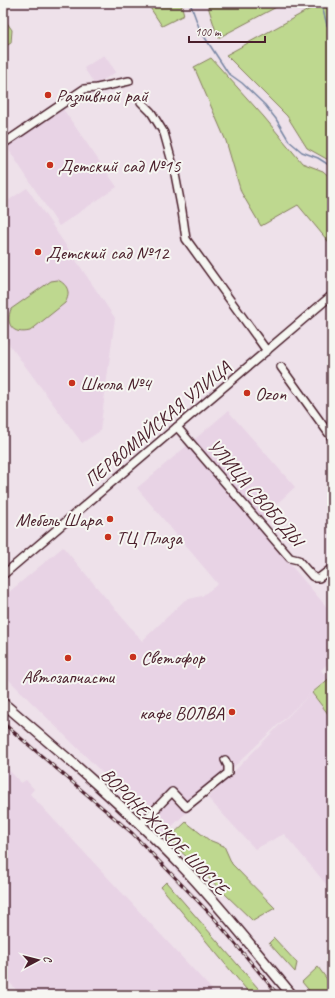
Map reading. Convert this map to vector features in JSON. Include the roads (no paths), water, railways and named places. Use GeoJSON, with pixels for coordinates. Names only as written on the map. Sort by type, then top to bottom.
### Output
{"type":"FeatureCollection","features":[{"type":"Feature","properties":{"kind":"main road","name":"ВОРОНЕЖСКОЕ ШОССЕ"},"geometry":{"type":"LineString","coordinates":[[3,703],[140,825],[210,898],[292,995]]}},
{"type":"Feature","properties":{"kind":"street"},"geometry":{"type":"LineString","coordinates":[[3,144],[84,89],[129,82]]}},
{"type":"Feature","properties":{"kind":"street"},"geometry":{"type":"LineString","coordinates":[[141,102],[151,112],[164,133],[174,169],[186,239],[267,350]]}},
{"type":"Feature","properties":{"kind":"street","name":"ПЕРВОМАЙСКАЯ УЛИЦА"},"geometry":{"type":"LineString","coordinates":[[3,575],[332,295]]}},
{"type":"Feature","properties":{"kind":"street"},"geometry":{"type":"LineString","coordinates":[[281,367],[332,438]]}},
{"type":"Feature","properties":{"kind":"street","name":"УЛИЦА СВОБОДЫ"},"geometry":{"type":"LineString","coordinates":[[177,427],[290,558],[298,560],[312,576],[316,578],[319,578],[332,568]]}},
{"type":"Feature","properties":{"kind":"street"},"geometry":{"type":"LineString","coordinates":[[140,825],[172,792],[186,807],[228,773],[228,766],[225,760]]}},
{"type":"Feature","properties":{"kind":"waterway"},"geometry":{"type":"LineString","coordinates":[[190,3],[200,30],[228,73],[242,83],[265,105],[276,119],[289,141],[302,152],[318,158],[332,167]]}},
{"type":"Feature","properties":{"kind":"waterway"},"geometry":{"type":"LineString","coordinates":[[321,3],[327,25],[332,31]]}},
{"type":"Feature","properties":{"kind":"railway"},"geometry":{"type":"LineString","coordinates":[[3,723],[132,833],[214,918],[278,995]]}},
{"type":"Feature","properties":{"kind":"place","name":"Разливной рай"},"geometry":{"type":"Point","coordinates":[48,95]}},
{"type":"Feature","properties":{"kind":"place","name":"Детский сад №15"},"geometry":{"type":"Point","coordinates":[50,165]}},
{"type":"Feature","properties":{"kind":"place","name":"Детский сад №12"},"geometry":{"type":"Point","coordinates":[38,252]}},
{"type":"Feature","properties":{"kind":"place","name":"Школа №4"},"geometry":{"type":"Point","coordinates":[72,383]}},
{"type":"Feature","properties":{"kind":"place","name":"Ozon"},"geometry":{"type":"Point","coordinates":[247,393]}},
{"type":"Feature","properties":{"kind":"place","name":"Мебель Шара"},"geometry":{"type":"Point","coordinates":[110,519]}},
{"type":"Feature","properties":{"kind":"place","name":"ТЦ Плаза"},"geometry":{"type":"Point","coordinates":[108,537]}},
{"type":"Feature","properties":{"kind":"place","name":"Светофор"},"geometry":{"type":"Point","coordinates":[133,657]}},
{"type":"Feature","properties":{"kind":"place","name":"Автозапчасти"},"geometry":{"type":"Point","coordinates":[68,658]}},
{"type":"Feature","properties":{"kind":"place","name":"кафе ВОЛВА"},"geometry":{"type":"Point","coordinates":[232,712]}}]}
